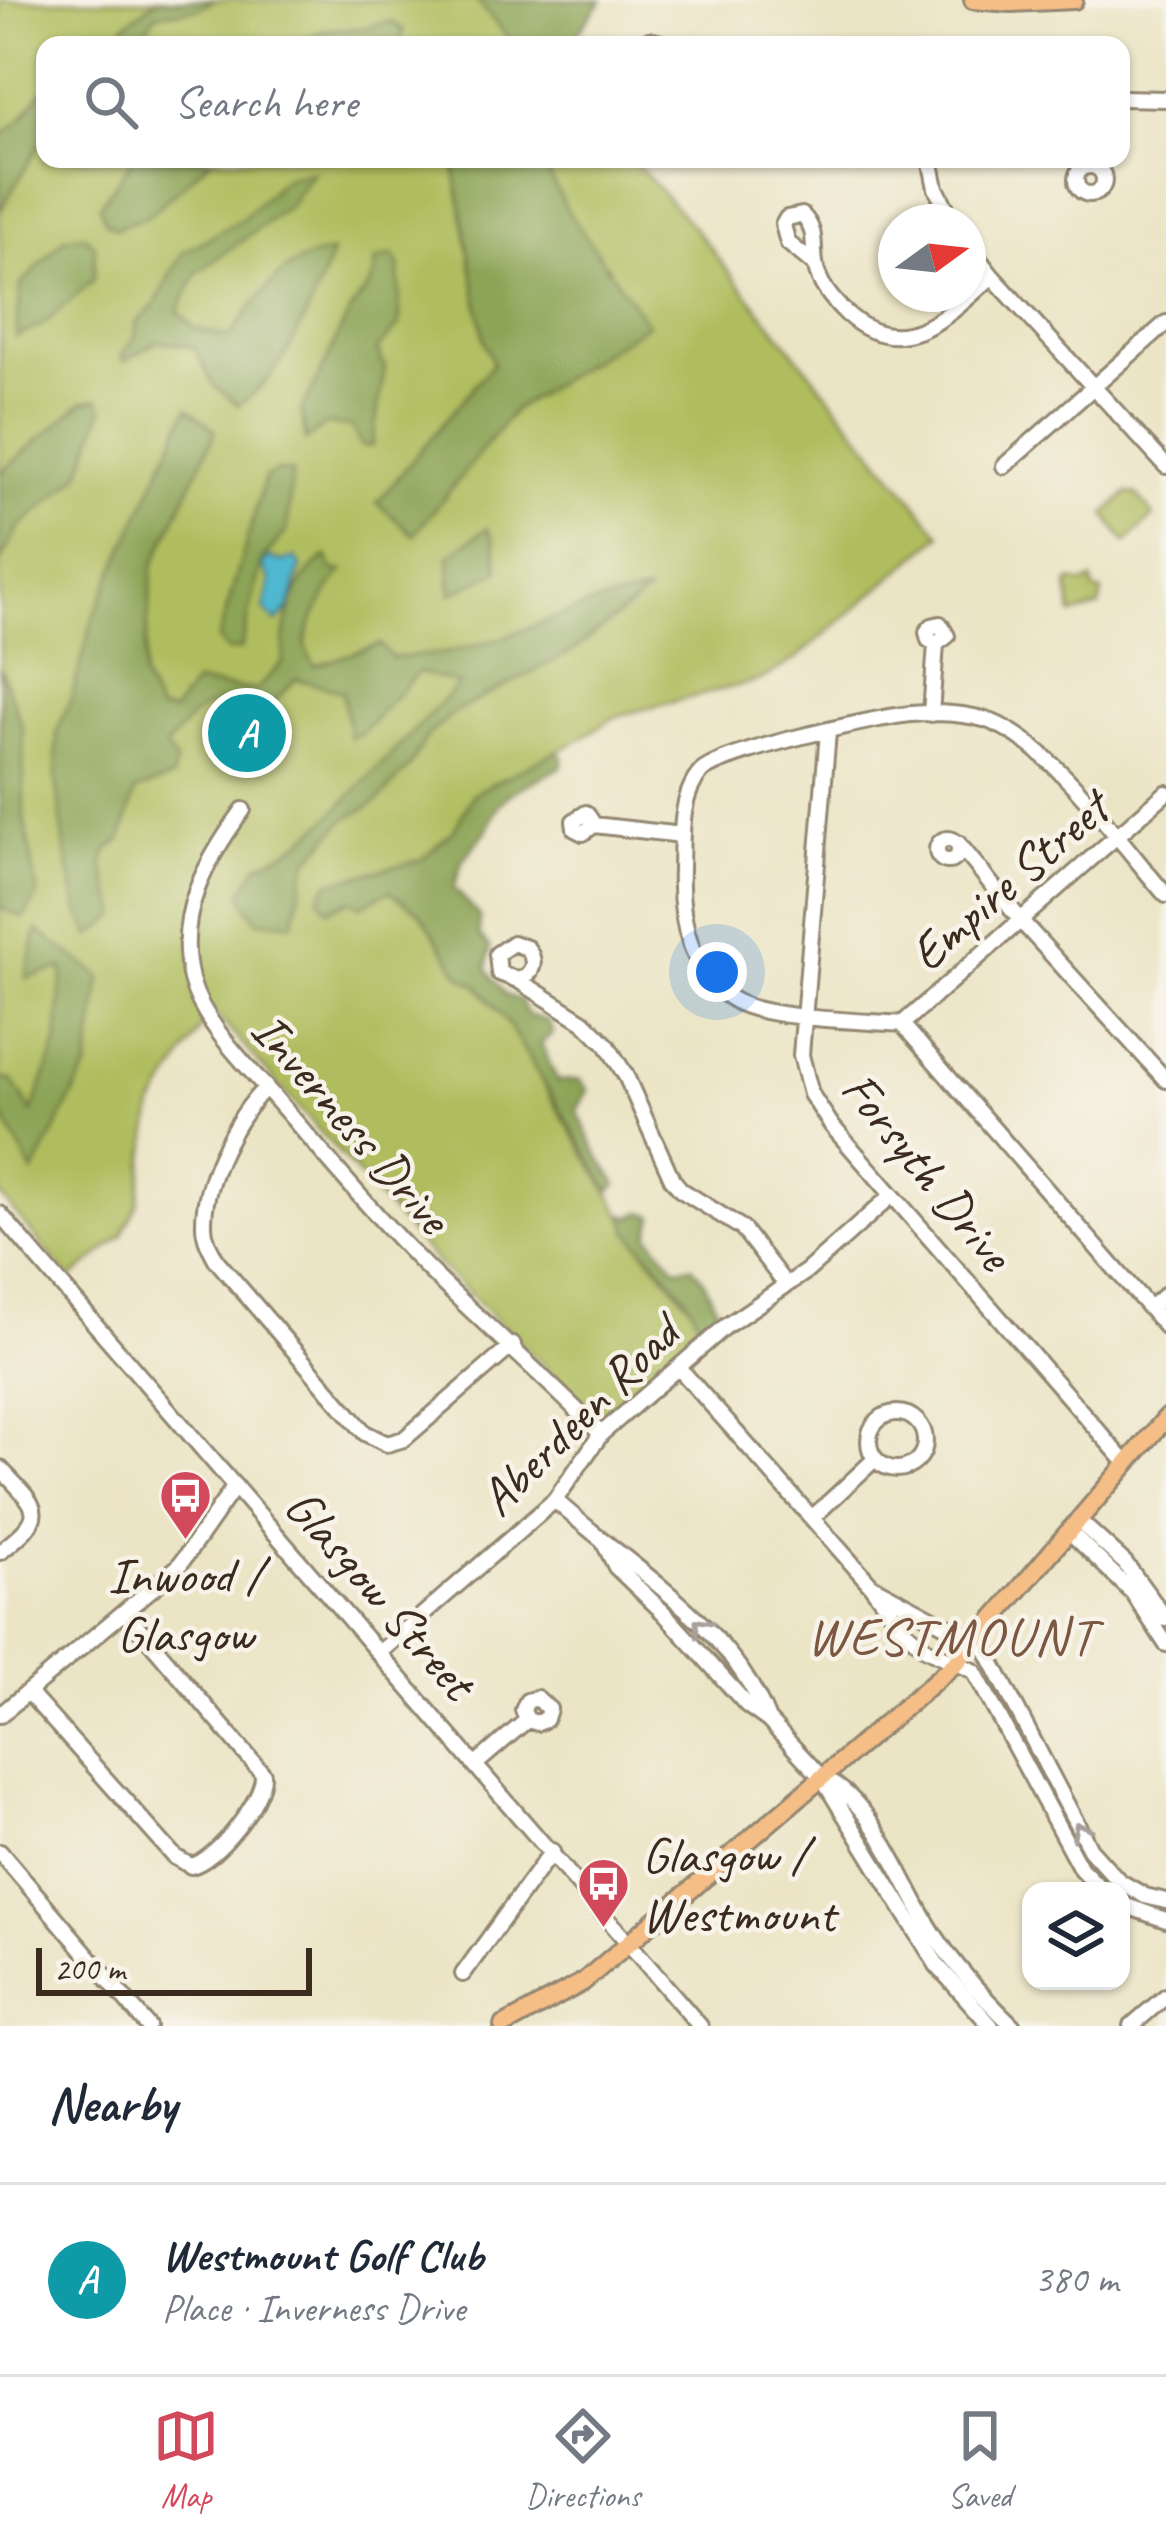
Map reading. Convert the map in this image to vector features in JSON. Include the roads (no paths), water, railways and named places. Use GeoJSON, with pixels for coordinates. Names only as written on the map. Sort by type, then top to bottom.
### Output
{"type":"FeatureCollection","features":[{"type":"Feature","properties":{"kind":"main road"},"geometry":{"type":"LineString","coordinates":[[973,0],[1011,4],[1074,0]]}},
{"type":"Feature","properties":{"kind":"main road"},"geometry":{"type":"LineString","coordinates":[[503,2026],[567,1993],[630,1944],[957,1663],[1166,1418]]}},
{"type":"Feature","properties":{"kind":"street"},"geometry":{"type":"LineString","coordinates":[[1130,98],[1166,99]]}},
{"type":"Feature","properties":{"kind":"street"},"geometry":{"type":"LineString","coordinates":[[932,168],[944,204]]}},
{"type":"Feature","properties":{"kind":"street"},"geometry":{"type":"LineString","coordinates":[[814,264],[823,286],[846,312],[869,330],[895,336],[936,322],[992,277]]}},
{"type":"Feature","properties":{"kind":"street"},"geometry":{"type":"LineString","coordinates":[[986,269],[1166,466]]}},
{"type":"Feature","properties":{"kind":"street"},"geometry":{"type":"LineString","coordinates":[[1004,466],[1166,323]]}},
{"type":"Feature","properties":{"kind":"street"},"geometry":{"type":"LineString","coordinates":[[932,714],[936,644]]}},
{"type":"Feature","properties":{"kind":"street"},"geometry":{"type":"LineString","coordinates":[[1166,895],[1044,756],[1021,738],[990,722],[932,714],[892,717],[718,759],[694,782],[682,835],[679,909],[694,955],[718,987],[741,1004],[804,1016],[902,1024],[1166,1327]]}},
{"type":"Feature","properties":{"kind":"street","name":"Forsyth Drive"},"geometry":{"type":"LineString","coordinates":[[828,732],[804,1016],[802,1071],[811,1094],[832,1126],[1126,1464]]}},
{"type":"Feature","properties":{"kind":"street","name":"Empire Street"},"geometry":{"type":"LineString","coordinates":[[902,1024],[1166,793]]}},
{"type":"Feature","properties":{"kind":"street","name":"Inverness Drive"},"geometry":{"type":"LineString","coordinates":[[243,810],[217,846],[188,909],[187,957],[200,1002],[266,1087],[428,1269],[601,1434]]}},
{"type":"Feature","properties":{"kind":"street"},"geometry":{"type":"LineString","coordinates":[[594,825],[682,835]]}},
{"type":"Feature","properties":{"kind":"street"},"geometry":{"type":"LineString","coordinates":[[958,843],[1022,922],[1166,1080]]}},
{"type":"Feature","properties":{"kind":"street"},"geometry":{"type":"LineString","coordinates":[[518,980],[597,1034],[626,1076],[672,1179],[681,1190],[742,1228],[786,1286]]}},
{"type":"Feature","properties":{"kind":"street"},"geometry":{"type":"LineString","coordinates":[[266,1087],[232,1128],[207,1202],[203,1226],[208,1244],[217,1261],[365,1433],[387,1444],[404,1439],[513,1346]]}},
{"type":"Feature","properties":{"kind":"street","name":"Aberdeen Road"},"geometry":{"type":"LineString","coordinates":[[380,1652],[555,1499],[601,1434],[726,1325],[786,1286],[892,1196]]}},
{"type":"Feature","properties":{"kind":"street","name":"Glasgow Street"},"geometry":{"type":"LineString","coordinates":[[0,1214],[700,2026]]}},
{"type":"Feature","properties":{"kind":"street"},"geometry":{"type":"LineString","coordinates":[[1150,1309],[1166,1294]]}},
{"type":"Feature","properties":{"kind":"street"},"geometry":{"type":"LineString","coordinates":[[679,1368],[813,1517],[904,1630],[926,1649],[974,1671],[1071,1852],[1095,1882]]}},
{"type":"Feature","properties":{"kind":"street"},"geometry":{"type":"LineString","coordinates":[[904,1414],[920,1425],[924,1447],[914,1463],[898,1469],[875,1459],[870,1433],[882,1418],[904,1414]]}},
{"type":"Feature","properties":{"kind":"street"},"geometry":{"type":"LineString","coordinates":[[813,1517],[875,1459]]}},
{"type":"Feature","properties":{"kind":"street"},"geometry":{"type":"LineString","coordinates":[[0,1468],[30,1500],[35,1514],[30,1528],[0,1552]]}},
{"type":"Feature","properties":{"kind":"street"},"geometry":{"type":"LineString","coordinates":[[0,1715],[178,1568],[235,1486]]}},
{"type":"Feature","properties":{"kind":"street"},"geometry":{"type":"LineString","coordinates":[[555,1499],[605,1545],[616,1567],[746,1705],[769,1720],[822,1778],[938,1965],[991,2026]]}},
{"type":"Feature","properties":{"kind":"street"},"geometry":{"type":"LineString","coordinates":[[1074,1526],[1125,1564],[1166,1618]]}},
{"type":"Feature","properties":{"kind":"street"},"geometry":{"type":"LineString","coordinates":[[1074,1526],[1133,1594],[1166,1644]]}},
{"type":"Feature","properties":{"kind":"street"},"geometry":{"type":"LineString","coordinates":[[871,1585],[977,1642],[988,1654],[1090,1849],[1119,1881],[1145,1897],[1166,1901]]}},
{"type":"Feature","properties":{"kind":"street"},"geometry":{"type":"LineString","coordinates":[[28,1692],[175,1857],[191,1866],[208,1860],[262,1792],[263,1774],[125,1612]]}},
{"type":"Feature","properties":{"kind":"street"},"geometry":{"type":"LineString","coordinates":[[477,1763],[527,1720]]}},
{"type":"Feature","properties":{"kind":"street"},"geometry":{"type":"LineString","coordinates":[[822,1778],[840,1785],[857,1805],[936,1937],[1013,2026]]}},
{"type":"Feature","properties":{"kind":"street"},"geometry":{"type":"LineString","coordinates":[[463,1974],[552,1851]]}},
{"type":"Feature","properties":{"kind":"street"},"geometry":{"type":"LineString","coordinates":[[0,1852],[148,2026]]}},
{"type":"Feature","properties":{"kind":"street"},"geometry":{"type":"LineString","coordinates":[[1130,1907],[1166,1920]]}},
{"type":"Feature","properties":{"kind":"street"},"geometry":{"type":"LineString","coordinates":[[1131,2026],[1166,1996]]}},
{"type":"Feature","properties":{"kind":"water"},"geometry":{"type":"Polygon","coordinates":[[[269,557],[296,558],[301,566],[290,607],[277,622],[264,610],[270,581],[262,566],[269,557]]]}},
{"type":"Feature","properties":{"kind":"place","name":"Westmount Golf Club"},"geometry":{"type":"Point","coordinates":[247,733]}},
{"type":"Feature","properties":{"kind":"place","name":"Inwood / Glasgow"},"geometry":{"type":"Point","coordinates":[185,1542]}},
{"type":"Feature","properties":{"kind":"place","name":"Glasgow / Westmount"},"geometry":{"type":"Point","coordinates":[603,1929]}},
{"type":"Feature","properties":{"kind":"district","name":"WESTMOUNT"},"geometry":{"type":"Point","coordinates":[952,1635]}}]}
